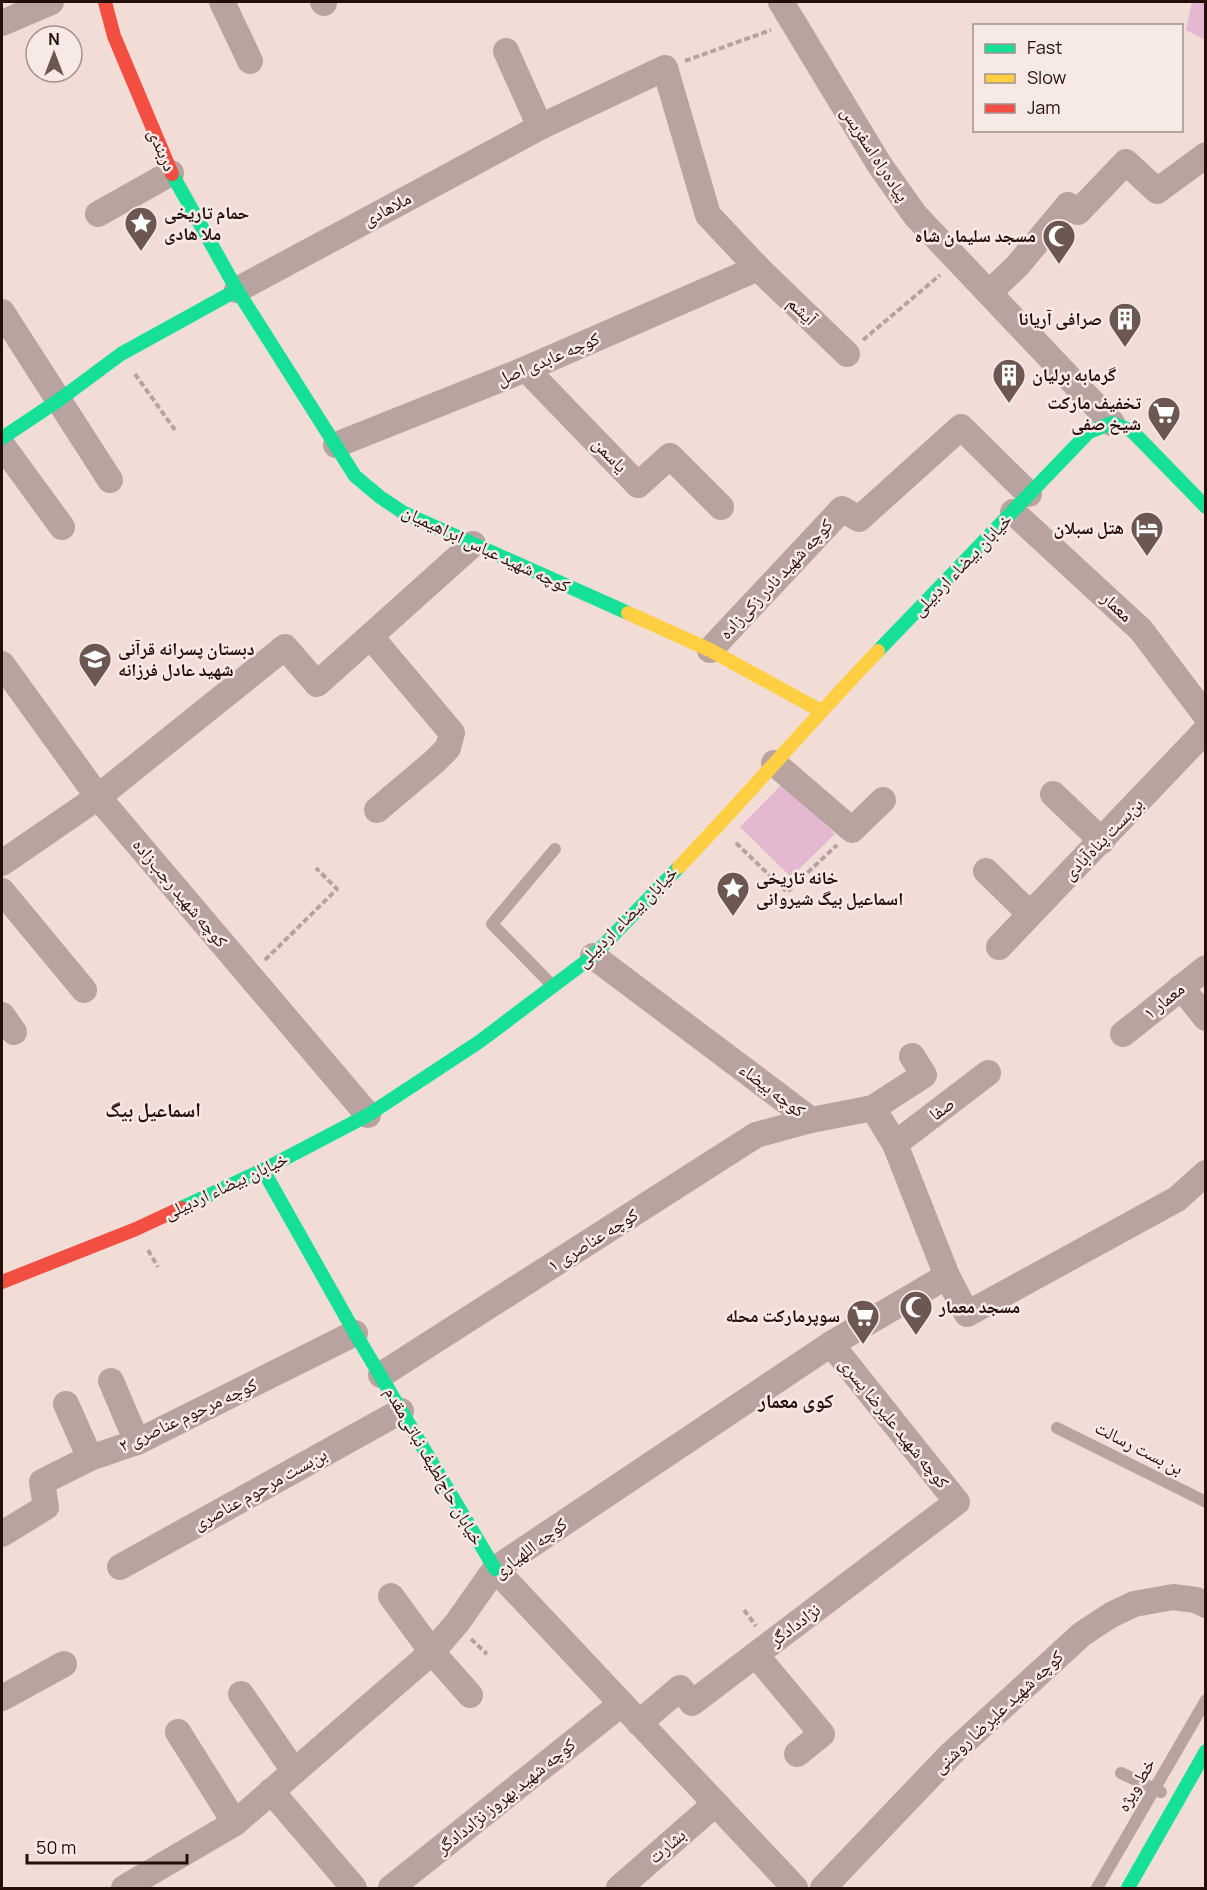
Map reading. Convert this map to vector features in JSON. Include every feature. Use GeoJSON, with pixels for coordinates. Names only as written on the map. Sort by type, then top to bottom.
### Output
{"type":"FeatureCollection","features":[{"type":"Feature","properties":{"kind":"street"},"geometry":{"type":"LineString","coordinates":[[15,12],[51,2]]}},
{"type":"Feature","properties":{"kind":"street","name":"دربندی"},"geometry":{"type":"LineString","coordinates":[[105,2],[114,36],[171,173],[237,290]]}},
{"type":"Feature","properties":{"kind":"street"},"geometry":{"type":"LineString","coordinates":[[222,2],[250,61]]}},
{"type":"Feature","properties":{"kind":"street","name":"پیاده‌راه اسفریس"},"geometry":{"type":"LineString","coordinates":[[788,12],[885,172],[915,215],[1112,423]]}},
{"type":"Feature","properties":{"kind":"street"},"geometry":{"type":"LineString","coordinates":[[506,51],[540,127]]}},
{"type":"Feature","properties":{"kind":"street","name":"ملاهادی"},"geometry":{"type":"LineString","coordinates":[[2,438],[59,400],[121,354],[648,68]]}},
{"type":"Feature","properties":{"kind":"street","name":"آیشم"},"geometry":{"type":"LineString","coordinates":[[648,68],[708,215],[758,268],[847,354]]}},
{"type":"Feature","properties":{"kind":"street"},"geometry":{"type":"LineString","coordinates":[[989,293],[1018,265],[1068,205],[1078,212],[1126,162],[1157,191],[1206,154]]}},
{"type":"Feature","properties":{"kind":"street"},"geometry":{"type":"LineString","coordinates":[[98,214],[171,173]]}},
{"type":"Feature","properties":{"kind":"street","name":"کوچه عابدی اصل"},"geometry":{"type":"LineString","coordinates":[[336,446],[526,369],[758,268]]}},
{"type":"Feature","properties":{"kind":"street","name":"کوچه شهید عباس ابراهیمیان"},"geometry":{"type":"LineString","coordinates":[[237,290],[355,476],[380,497],[404,513],[710,650],[821,711]]}},
{"type":"Feature","properties":{"kind":"street"},"geometry":{"type":"LineString","coordinates":[[2,312],[110,480]]}},
{"type":"Feature","properties":{"kind":"street","name":"یاسمن"},"geometry":{"type":"LineString","coordinates":[[526,369],[638,485],[670,456],[721,507]]}},
{"type":"Feature","properties":{"kind":"street"},"geometry":{"type":"LineString","coordinates":[[1112,423],[1132,431],[1206,507]]}},
{"type":"Feature","properties":{"kind":"street","name":"خیابان بیضاء اردبیلی"},"geometry":{"type":"LineString","coordinates":[[2,1282],[136,1228],[263,1170],[368,1115],[479,1042],[593,956],[718,826],[821,711],[1089,432],[1112,423]]}},
{"type":"Feature","properties":{"kind":"street","name":"کوچه شهید نادر زکی‌زاده"},"geometry":{"type":"LineString","coordinates":[[710,650],[842,509],[860,519],[961,427],[1021,503]]}},
{"type":"Feature","properties":{"kind":"street"},"geometry":{"type":"LineString","coordinates":[[2,445],[62,527]]}},
{"type":"Feature","properties":{"kind":"street","name":"معمار"},"geometry":{"type":"LineString","coordinates":[[1021,503],[1141,630],[1206,716]]}},
{"type":"Feature","properties":{"kind":"street"},"geometry":{"type":"LineString","coordinates":[[2,863],[98,797],[285,647],[318,684],[472,544]]}},
{"type":"Feature","properties":{"kind":"street"},"geometry":{"type":"LineString","coordinates":[[371,637],[452,733],[447,748],[435,761],[377,810]]}},
{"type":"Feature","properties":{"kind":"street","name":"کوچه شهید رجب‌زاده"},"geometry":{"type":"LineString","coordinates":[[2,664],[98,797],[368,1115]]}},
{"type":"Feature","properties":{"kind":"street","name":"بن‌بست پناه‌آبادی"},"geometry":{"type":"LineString","coordinates":[[999,946],[1206,730]]}},
{"type":"Feature","properties":{"kind":"street"},"geometry":{"type":"LineString","coordinates":[[774,763],[852,830],[883,800]]}},
{"type":"Feature","properties":{"kind":"street"},"geometry":{"type":"LineString","coordinates":[[1053,794],[1102,841]]}},
{"type":"Feature","properties":{"kind":"street"},"geometry":{"type":"LineString","coordinates":[[986,871],[1030,914]]}},
{"type":"Feature","properties":{"kind":"street"},"geometry":{"type":"LineString","coordinates":[[2,891],[84,990]]}},
{"type":"Feature","properties":{"kind":"street","name":"کوچه بیضاء"},"geometry":{"type":"LineString","coordinates":[[593,956],[812,1120],[873,1108]]}},
{"type":"Feature","properties":{"kind":"street","name":"معمار ۱"},"geometry":{"type":"LineString","coordinates":[[1123,1034],[1206,968]]}},
{"type":"Feature","properties":{"kind":"street"},"geometry":{"type":"LineString","coordinates":[[1181,987],[1206,1018]]}},
{"type":"Feature","properties":{"kind":"street"},"geometry":{"type":"LineString","coordinates":[[912,1056],[924,1075],[873,1108],[895,1144],[947,1276],[967,1314],[1177,1199],[1206,1173]]}},
{"type":"Feature","properties":{"kind":"street","name":"صفا"},"geometry":{"type":"LineString","coordinates":[[895,1144],[988,1073]]}},
{"type":"Feature","properties":{"kind":"street","name":"کوچه عناصری ۱"},"geometry":{"type":"LineString","coordinates":[[381,1375],[756,1135],[812,1120]]}},
{"type":"Feature","properties":{"kind":"street","name":"خیابان حاج‌لطیف نباتی‌مقدم"},"geometry":{"type":"LineString","coordinates":[[263,1170],[355,1333],[495,1569],[795,1888]]}},
{"type":"Feature","properties":{"kind":"street","name":"کوچه اللهیاری"},"geometry":{"type":"LineString","coordinates":[[124,1888],[235,1823],[432,1652],[495,1569],[831,1344],[947,1276]]}},
{"type":"Feature","properties":{"kind":"street","name":"کوچه مرحوم عناصری ۲"},"geometry":{"type":"LineString","coordinates":[[2,1534],[46,1507],[42,1482],[90,1458],[137,1442],[355,1333]]}},
{"type":"Feature","properties":{"kind":"street","name":"کوچه شهید علیرضا یسری"},"geometry":{"type":"LineString","coordinates":[[831,1344],[957,1502]]}},
{"type":"Feature","properties":{"kind":"street"},"geometry":{"type":"LineString","coordinates":[[111,1381],[137,1442]]}},
{"type":"Feature","properties":{"kind":"street"},"geometry":{"type":"LineString","coordinates":[[66,1404],[90,1458]]}},
{"type":"Feature","properties":{"kind":"street","name":"بن‌بست مرحوم عناصری"},"geometry":{"type":"LineString","coordinates":[[120,1567],[401,1411]]}},
{"type":"Feature","properties":{"kind":"street","name":"نژاددادگر"},"geometry":{"type":"LineString","coordinates":[[639,1723],[680,1688],[692,1703],[957,1502]]}},
{"type":"Feature","properties":{"kind":"street"},"geometry":{"type":"LineString","coordinates":[[391,1596],[432,1652],[470,1695]]}},
{"type":"Feature","properties":{"kind":"street","name":"کوچه شهید علیرضا روشنی"},"geometry":{"type":"LineString","coordinates":[[823,1888],[951,1754],[1082,1634],[1111,1615],[1134,1604],[1173,1597],[1197,1600],[1206,1605]]}},
{"type":"Feature","properties":{"kind":"street"},"geometry":{"type":"LineString","coordinates":[[756,1656],[822,1734],[797,1754]]}},
{"type":"Feature","properties":{"kind":"street"},"geometry":{"type":"LineString","coordinates":[[2,1698],[64,1664]]}},
{"type":"Feature","properties":{"kind":"street"},"geometry":{"type":"LineString","coordinates":[[241,1694],[294,1771]]}},
{"type":"Feature","properties":{"kind":"street","name":"کوچه شهید بهروز نژاددادگر"},"geometry":{"type":"LineString","coordinates":[[391,1888],[621,1704]]}},
{"type":"Feature","properties":{"kind":"street"},"geometry":{"type":"LineString","coordinates":[[178,1732],[235,1823]]}},
{"type":"Feature","properties":{"kind":"street"},"geometry":{"type":"LineString","coordinates":[[1128,1888],[1206,1751]]}},
{"type":"Feature","properties":{"kind":"street"},"geometry":{"type":"LineString","coordinates":[[272,1791],[354,1888]]}},
{"type":"Feature","properties":{"kind":"street","name":"بشارت"},"geometry":{"type":"LineString","coordinates":[[619,1888],[715,1804]]}},
{"type":"Feature","properties":{"kind":"lane"},"geometry":{"type":"LineString","coordinates":[[553,986],[492,924],[555,849]]}},
{"type":"Feature","properties":{"kind":"lane","name":"بن بست رسالت"},"geometry":{"type":"LineString","coordinates":[[1057,1428],[1206,1502]]}},
{"type":"Feature","properties":{"kind":"lane","name":"خط ویژه"},"geometry":{"type":"LineString","coordinates":[[1097,1888],[1206,1700]]}},
{"type":"Feature","properties":{"kind":"lane"},"geometry":{"type":"LineString","coordinates":[[1121,1773],[1178,1800]]}},
{"type":"Feature","properties":{"kind":"path"},"geometry":{"type":"LineString","coordinates":[[648,68],[788,12]]}},
{"type":"Feature","properties":{"kind":"path"},"geometry":{"type":"LineString","coordinates":[[847,354],[958,261]]}},
{"type":"Feature","properties":{"kind":"path"},"geometry":{"type":"LineString","coordinates":[[121,354],[175,430]]}},
{"type":"Feature","properties":{"kind":"path"},"geometry":{"type":"LineString","coordinates":[[718,826],[787,892],[852,830]]}},
{"type":"Feature","properties":{"kind":"path"},"geometry":{"type":"LineString","coordinates":[[250,975],[337,889],[316,868]]}},
{"type":"Feature","properties":{"kind":"shaded area"},"geometry":{"type":"Polygon","coordinates":[[[1192,2],[1205,2],[1205,40],[1186,30],[1192,2]]]}},
{"type":"Feature","properties":{"kind":"shaded area"},"geometry":{"type":"Polygon","coordinates":[[[783,783],[835,834],[791,877],[740,827],[783,783]]]}},
{"type":"Feature","properties":{"kind":"traffic: fast"},"geometry":{"type":"LineString","coordinates":[[172,174],[237,290],[355,476],[404,513],[628,613]]}},
{"type":"Feature","properties":{"kind":"traffic: fast"},"geometry":{"type":"LineString","coordinates":[[2,438],[59,400],[121,354],[237,290]]}},
{"type":"Feature","properties":{"kind":"traffic: fast"},"geometry":{"type":"LineString","coordinates":[[878,651],[1089,432],[1112,423],[1132,431],[1206,507]]}},
{"type":"Feature","properties":{"kind":"traffic: fast"},"geometry":{"type":"LineString","coordinates":[[181,1208],[263,1170],[368,1115],[479,1042],[593,956],[679,867]]}},
{"type":"Feature","properties":{"kind":"traffic: fast"},"geometry":{"type":"LineString","coordinates":[[263,1170],[355,1333],[495,1569]]}},
{"type":"Feature","properties":{"kind":"traffic: fast"},"geometry":{"type":"LineString","coordinates":[[1128,1888],[1206,1751]]}},
{"type":"Feature","properties":{"kind":"traffic: slow"},"geometry":{"type":"LineString","coordinates":[[628,613],[710,650],[821,711]]}},
{"type":"Feature","properties":{"kind":"traffic: slow"},"geometry":{"type":"LineString","coordinates":[[679,867],[878,651]]}},
{"type":"Feature","properties":{"kind":"traffic: jam"},"geometry":{"type":"LineString","coordinates":[[105,2],[114,36],[172,174]]}},
{"type":"Feature","properties":{"kind":"traffic: jam"},"geometry":{"type":"LineString","coordinates":[[2,1282],[136,1229],[181,1208]]}},
{"type":"Feature","properties":{"kind":"place","name":"حمام تاریخی ملا هادی"},"geometry":{"type":"Point","coordinates":[141,252]}},
{"type":"Feature","properties":{"kind":"place","name":"مسجد سلیمان شاه"},"geometry":{"type":"Point","coordinates":[1059,265]}},
{"type":"Feature","properties":{"kind":"place","name":"صرافی آریانا"},"geometry":{"type":"Point","coordinates":[1125,348]}},
{"type":"Feature","properties":{"kind":"place","name":"گرمابه برلیان"},"geometry":{"type":"Point","coordinates":[1009,404]}},
{"type":"Feature","properties":{"kind":"place","name":"تخفیف مارکت شیخ صفی"},"geometry":{"type":"Point","coordinates":[1164,442]}},
{"type":"Feature","properties":{"kind":"place","name":"هتل سبلان"},"geometry":{"type":"Point","coordinates":[1147,557]}},
{"type":"Feature","properties":{"kind":"place","name":"دبستان پسرانه قرآنی شهید عادل فرزانه"},"geometry":{"type":"Point","coordinates":[95,688]}},
{"type":"Feature","properties":{"kind":"place","name":"خانه تاریخی اسماعیل بیگ شیروانی"},"geometry":{"type":"Point","coordinates":[733,917]}},
{"type":"Feature","properties":{"kind":"place","name":"مسجد معمار"},"geometry":{"type":"Point","coordinates":[916,1336]}},
{"type":"Feature","properties":{"kind":"place","name":"سوپرمارکت محله"},"geometry":{"type":"Point","coordinates":[863,1345]}},
{"type":"Feature","properties":{"kind":"district","name":"اسماعیل بیگ"},"geometry":{"type":"Point","coordinates":[153,1110]}},
{"type":"Feature","properties":{"kind":"district","name":"کوی معمار"},"geometry":{"type":"Point","coordinates":[796,1401]}}]}
